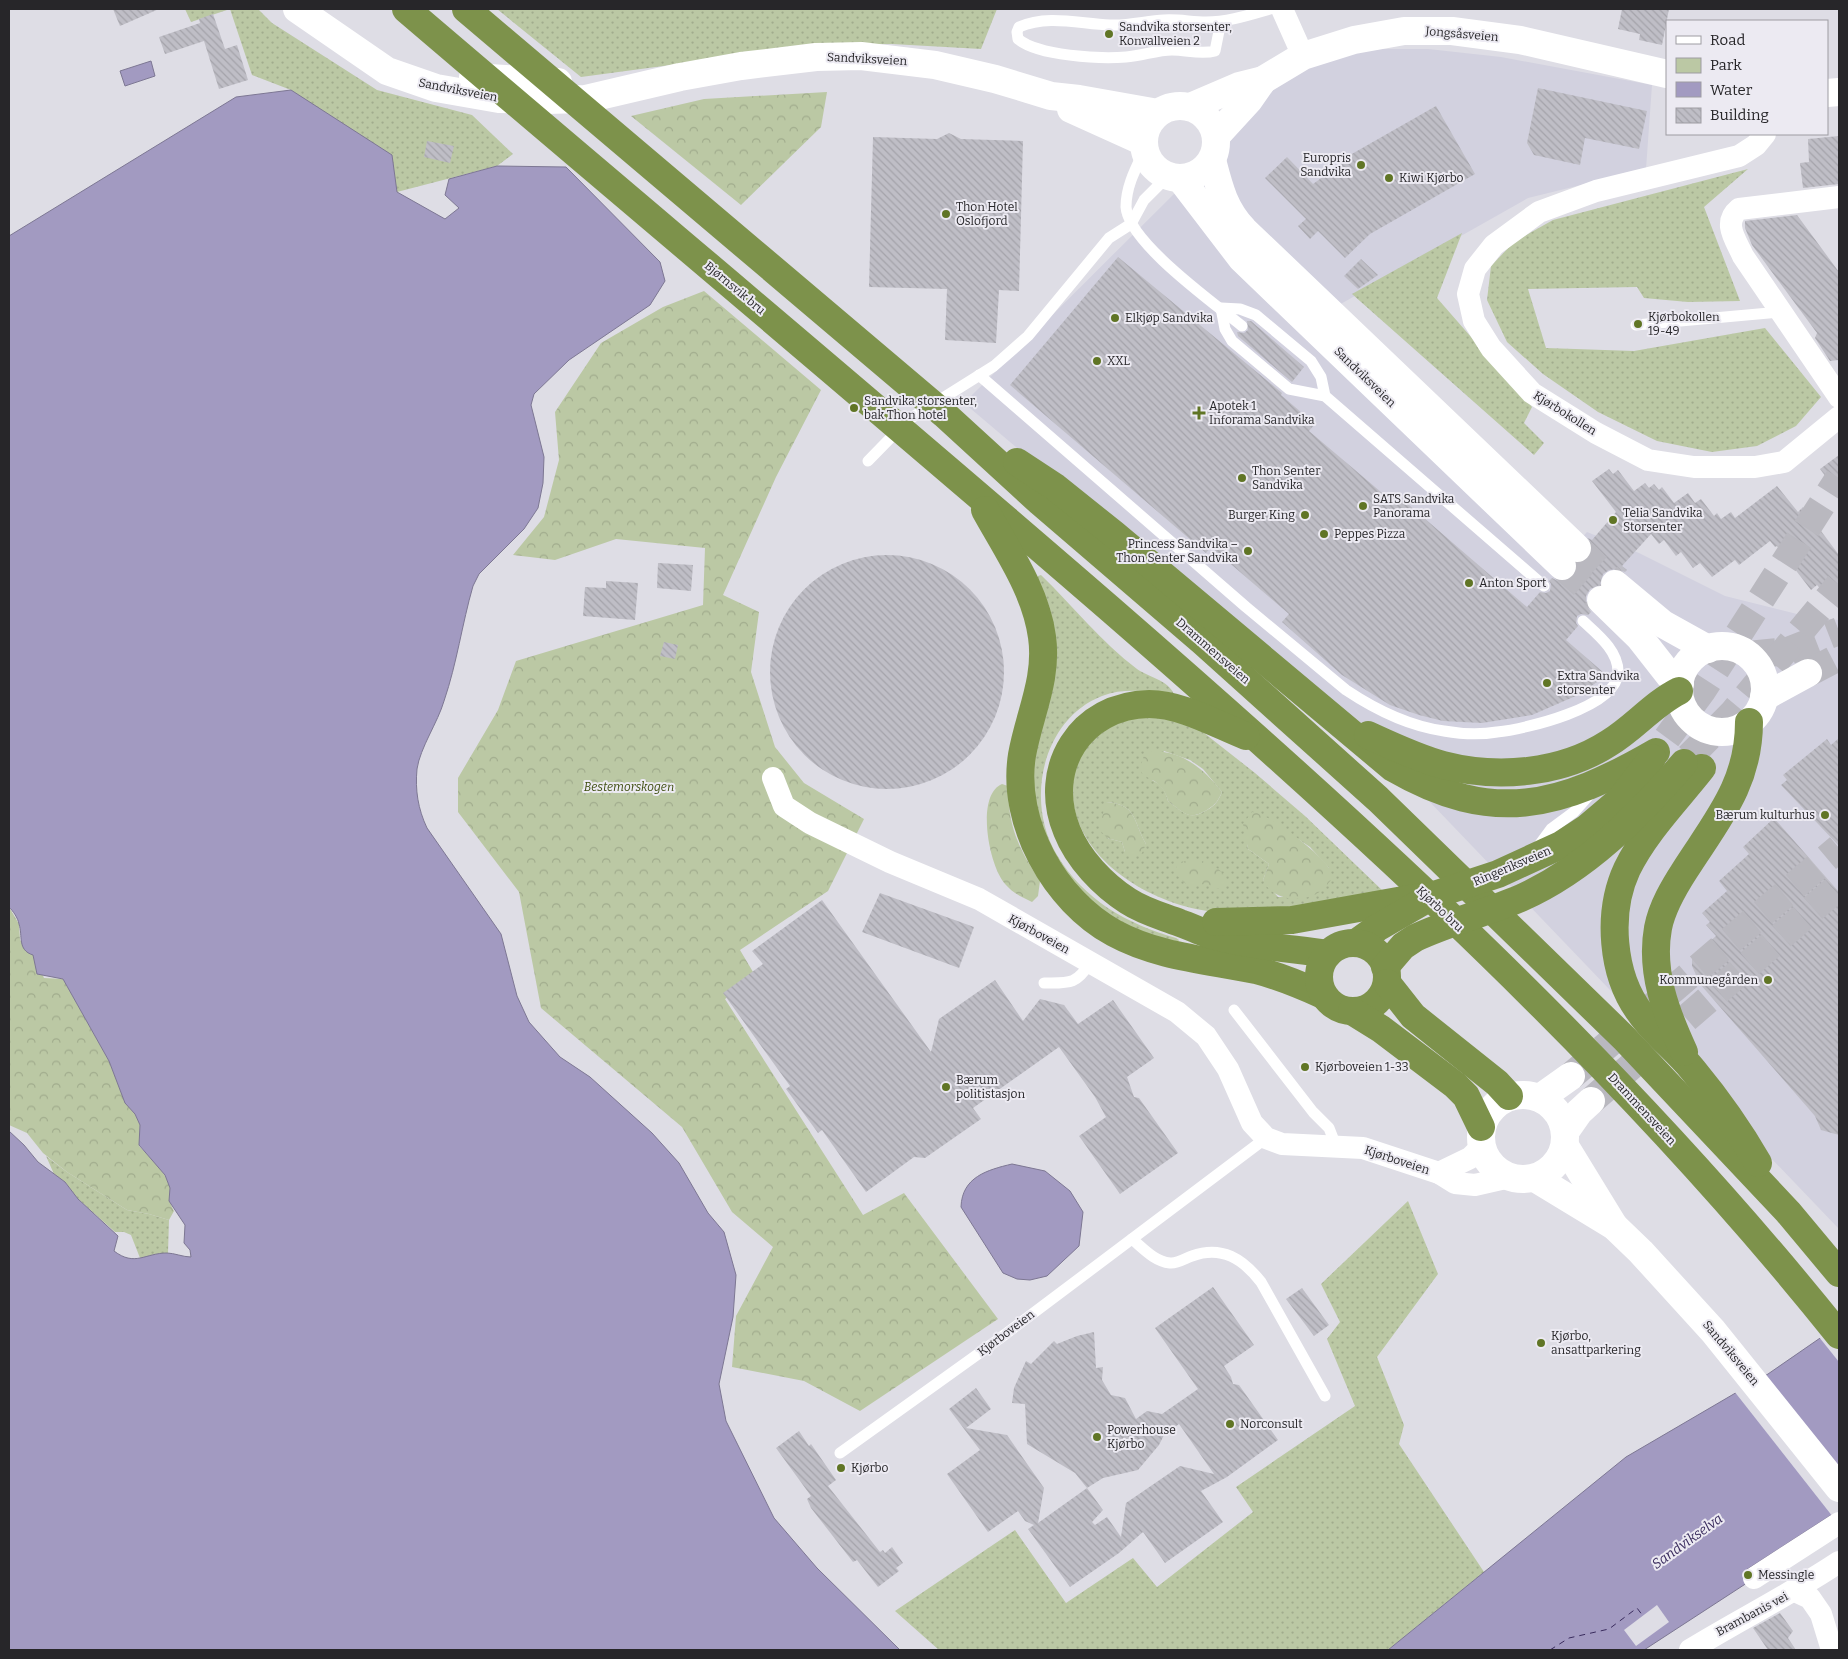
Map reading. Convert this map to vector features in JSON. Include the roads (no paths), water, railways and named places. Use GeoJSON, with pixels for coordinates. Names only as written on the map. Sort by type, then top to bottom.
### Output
{"type":"FeatureCollection","features":[{"type":"Feature","properties":{"kind":"highway","name":"Bjørnsvik bru"},"geometry":{"type":"LineString","coordinates":[[406,9],[976,494],[1020,548]]}},
{"type":"Feature","properties":{"kind":"highway"},"geometry":{"type":"LineString","coordinates":[[466,9],[944,414],[1003,460],[1055,487],[1393,768],[1417,782],[1454,796],[1491,803],[1525,803],[1566,796],[1602,782]]}},
{"type":"Feature","properties":{"kind":"highway","name":"Drammensveien"},"geometry":{"type":"LineString","coordinates":[[1003,460],[1290,718],[1422,841],[1624,1038],[1788,1212]]}},
{"type":"Feature","properties":{"kind":"highway"},"geometry":{"type":"LineString","coordinates":[[1020,548],[1265,744]]}},
{"type":"Feature","properties":{"kind":"highway"},"geometry":{"type":"LineString","coordinates":[[1020,548],[1035,604],[1044,658],[1037,701],[1021,764],[1024,809],[1038,847],[1062,888],[1096,922],[1134,944],[1179,956],[1272,975],[1323,995],[1341,1009],[1360,1011],[1374,1004],[1380,998],[1386,975],[1403,946],[1415,938],[1520,898],[1573,868],[1696,762],[1628,867],[1622,882],[1616,906],[1615,934],[1623,979],[1639,1012],[1656,1033],[1691,1068],[1726,1114],[1788,1212],[1839,1274]]}},
{"type":"Feature","properties":{"kind":"highway"},"geometry":{"type":"LineString","coordinates":[[1342,724],[1404,751],[1441,764],[1478,771],[1521,772],[1563,764],[1607,745],[1680,687]]}},
{"type":"Feature","properties":{"kind":"highway"},"geometry":{"type":"LineString","coordinates":[[1265,744],[1172,708],[1138,705],[1113,711],[1089,724],[1078,736],[1067,754],[1060,773],[1060,803],[1067,832],[1076,848],[1099,877],[1114,892],[1146,911],[1206,933],[1328,954]]}},
{"type":"Feature","properties":{"kind":"highway"},"geometry":{"type":"LineString","coordinates":[[1691,1068],[1670,1022],[1660,993],[1656,950],[1658,927],[1675,885],[1728,803],[1742,776],[1749,744],[1750,722]]}},
{"type":"Feature","properties":{"kind":"highway","name":"Kjørbo bru"},"geometry":{"type":"LineString","coordinates":[[1265,744],[1497,963]]}},
{"type":"Feature","properties":{"kind":"highway","name":"Ringeriksveien"},"geometry":{"type":"LineString","coordinates":[[1356,943],[1434,895],[1528,861],[1560,845],[1606,813],[1630,789],[1661,746],[1602,782]]}},
{"type":"Feature","properties":{"kind":"highway"},"geometry":{"type":"LineString","coordinates":[[1179,922],[1250,923],[1292,920],[1434,895]]}},
{"type":"Feature","properties":{"kind":"highway"},"geometry":{"type":"LineString","coordinates":[[1323,995],[1319,974],[1328,954],[1336,948],[1356,943],[1374,951],[1386,975],[1413,1016],[1497,1083],[1509,1096]]}},
{"type":"Feature","properties":{"kind":"highway","name":"Drammensveien"},"geometry":{"type":"LineString","coordinates":[[1497,963],[1638,1104],[1779,1262],[1839,1335]]}},
{"type":"Feature","properties":{"kind":"highway"},"geometry":{"type":"LineString","coordinates":[[1352,1011],[1456,1085],[1466,1096],[1482,1137]]}},
{"type":"Feature","properties":{"kind":"main road","name":"Sandviksveien"},"geometry":{"type":"LineString","coordinates":[[297,9],[336,35],[414,63],[479,78],[572,83],[680,77],[789,60],[861,56],[897,59],[958,69],[1050,96],[1079,99],[1158,113]]}},
{"type":"Feature","properties":{"kind":"main road","name":"Jongsåsveien"},"geometry":{"type":"LineString","coordinates":[[1190,107],[1239,86],[1263,80],[1302,56],[1382,33],[1434,30],[1520,40],[1666,74]]}},
{"type":"Feature","properties":{"kind":"main road","name":"Jongsåsveien"},"geometry":{"type":"LineString","coordinates":[[1214,148],[1263,80]]}},
{"type":"Feature","properties":{"kind":"main road","name":"Sandviksveien"},"geometry":{"type":"LineString","coordinates":[[1050,96],[1076,113],[1131,134],[1144,146]]}},
{"type":"Feature","properties":{"kind":"main road"},"geometry":{"type":"LineString","coordinates":[[1173,106],[1190,107],[1207,118],[1214,148],[1199,173],[1174,177],[1155,168],[1144,146],[1148,126],[1158,113],[1173,106]]}},
{"type":"Feature","properties":{"kind":"main road","name":"Sandviksveien"},"geometry":{"type":"LineString","coordinates":[[1174,177],[1242,259],[1569,557],[1244,230],[1223,200],[1214,148]]}},
{"type":"Feature","properties":{"kind":"main road"},"geometry":{"type":"LineString","coordinates":[[1680,687],[1689,663],[1708,649],[1728,647],[1748,655],[1762,674],[1765,686],[1761,707],[1750,722],[1738,729],[1725,732],[1711,731],[1699,725],[1686,710],[1680,687],[1640,638],[1608,592],[1708,649]]}},
{"type":"Feature","properties":{"kind":"main road"},"geometry":{"type":"LineString","coordinates":[[1764,697],[1808,673]]}},
{"type":"Feature","properties":{"kind":"main road"},"geometry":{"type":"LineString","coordinates":[[1540,1098],[1570,1076]]}},
{"type":"Feature","properties":{"kind":"main road"},"geometry":{"type":"LineString","coordinates":[[1565,1139],[1557,1112],[1540,1098],[1525,1094],[1509,1096],[1497,1103],[1487,1114],[1482,1137],[1492,1166],[1523,1177],[1549,1171],[1559,1160],[1565,1139],[1579,1112],[1592,1101]]}},
{"type":"Feature","properties":{"kind":"main road","name":"Sandviksveien"},"geometry":{"type":"LineString","coordinates":[[1565,1139],[1614,1226],[1669,1281],[1713,1330],[1839,1488]]}},
{"type":"Feature","properties":{"kind":"main road","name":"Sandviksveien"},"geometry":{"type":"LineString","coordinates":[[1523,1177],[1614,1226]]}},
{"type":"Feature","properties":{"kind":"street"},"geometry":{"type":"LineString","coordinates":[[1282,9],[1302,56]]}},
{"type":"Feature","properties":{"kind":"street","name":"Kjørbokollen"},"geometry":{"type":"LineString","coordinates":[[1764,135],[1756,145],[1739,156],[1596,191],[1539,212],[1494,245],[1475,269],[1468,294],[1474,320],[1490,348],[1532,393],[1596,433],[1648,460],[1694,467],[1755,467],[1784,462],[1839,417]]}},
{"type":"Feature","properties":{"kind":"street"},"geometry":{"type":"LineString","coordinates":[[1839,197],[1739,209],[1732,214],[1729,221],[1743,256],[1839,397]]}},
{"type":"Feature","properties":{"kind":"street","name":"Kjørboveien"},"geometry":{"type":"LineString","coordinates":[[773,778],[784,806],[810,823],[890,862],[979,899],[1177,1012],[1206,1036],[1228,1069],[1252,1123],[1266,1138],[1282,1144],[1363,1148],[1438,1174],[1455,1183],[1475,1185],[1523,1177]]}},
{"type":"Feature","properties":{"kind":"street","name":"Kjørboveien"},"geometry":{"type":"LineString","coordinates":[[1438,1174],[1470,1158],[1482,1137]]}},
{"type":"Feature","properties":{"kind":"street"},"geometry":{"type":"LineString","coordinates":[[1754,1578],[1839,1523]]}},
{"type":"Feature","properties":{"kind":"street","name":"Brambanis vei"},"geometry":{"type":"LineString","coordinates":[[1690,1650],[1795,1591],[1839,1562]]}},
{"type":"Feature","properties":{"kind":"street"},"geometry":{"type":"LineString","coordinates":[[1795,1591],[1810,1598],[1820,1614],[1832,1650]]}},
{"type":"Feature","properties":{"kind":"lane"},"geometry":{"type":"LineString","coordinates":[[1221,21],[1215,50],[1208,53],[1171,50],[1126,57],[1078,57],[1025,45],[1018,39],[1016,32],[1019,27],[1026,24],[1048,20],[1113,26],[1165,20],[1221,21],[1270,9]]}},
{"type":"Feature","properties":{"kind":"lane"},"geometry":{"type":"LineString","coordinates":[[1144,146],[1127,192],[1126,209],[1131,224],[1148,247],[1242,326]]}},
{"type":"Feature","properties":{"kind":"lane"},"geometry":{"type":"LineString","coordinates":[[868,461],[878,448],[908,420],[975,378],[1007,355],[1028,336],[1109,238],[1131,224],[1144,200],[1174,177]]}},
{"type":"Feature","properties":{"kind":"lane"},"geometry":{"type":"LineString","coordinates":[[1221,308],[1240,309],[1256,315],[1311,361],[1321,377],[1325,396]]}},
{"type":"Feature","properties":{"kind":"lane"},"geometry":{"type":"LineString","coordinates":[[1221,308],[1225,329],[1232,341],[1289,389],[1325,396],[1544,586]]}},
{"type":"Feature","properties":{"kind":"lane"},"geometry":{"type":"LineString","coordinates":[[1636,325],[1781,312]]}},
{"type":"Feature","properties":{"kind":"lane"},"geometry":{"type":"LineString","coordinates":[[975,378],[1346,690],[1371,706],[1399,719],[1444,732],[1495,733],[1547,721],[1604,696],[1613,688],[1617,679],[1617,664],[1605,642],[1583,621]]}},
{"type":"Feature","properties":{"kind":"lane"},"geometry":{"type":"LineString","coordinates":[[1528,861],[1551,829],[1574,812],[1602,782]]}},
{"type":"Feature","properties":{"kind":"lane"},"geometry":{"type":"LineString","coordinates":[[1044,983],[1072,983],[1082,976],[1090,963]]}},
{"type":"Feature","properties":{"kind":"lane"},"geometry":{"type":"LineString","coordinates":[[1234,1010],[1313,1112],[1329,1128],[1336,1146]]}},
{"type":"Feature","properties":{"kind":"lane","name":"Kjørboveien"},"geometry":{"type":"LineString","coordinates":[[840,1453],[999,1339],[1266,1138]]}},
{"type":"Feature","properties":{"kind":"lane"},"geometry":{"type":"LineString","coordinates":[[1132,1239],[1154,1259],[1172,1264],[1199,1253],[1217,1252],[1234,1256],[1248,1265],[1261,1282],[1326,1396]]}},
{"type":"Feature","properties":{"kind":"water"},"geometry":{"type":"Polygon","coordinates":[[[151,61],[155,76],[125,86],[120,71],[151,61]]]}},
{"type":"Feature","properties":{"kind":"water"},"geometry":{"type":"Polygon","coordinates":[[[291,90],[392,155],[397,192],[445,219],[459,208],[445,195],[449,179],[497,166],[566,167],[660,262],[665,281],[650,305],[569,360],[534,394],[531,405],[544,457],[543,483],[538,508],[524,529],[479,574],[473,586],[449,687],[419,761],[416,777],[418,799],[421,814],[427,828],[501,934],[517,996],[529,1022],[560,1057],[590,1077],[652,1133],[679,1163],[708,1213],[724,1232],[736,1275],[733,1317],[719,1384],[726,1421],[774,1518],[817,1568],[900,1650],[9,1650],[9,1131],[38,1162],[65,1182],[78,1199],[118,1236],[114,1251],[121,1256],[134,1259],[167,1253],[191,1257],[190,1250],[184,1243],[185,1225],[169,1201],[170,1188],[165,1175],[139,1145],[140,1125],[135,1114],[125,1103],[109,1061],[63,979],[37,974],[33,955],[25,950],[21,942],[18,922],[9,907],[9,236],[236,97],[291,90]]]}},
{"type":"Feature","properties":{"kind":"water"},"geometry":{"type":"Polygon","coordinates":[[[1012,1164],[1045,1171],[1070,1191],[1083,1212],[1079,1246],[1047,1276],[1030,1280],[1017,1279],[1003,1273],[961,1207],[962,1197],[966,1188],[978,1176],[1012,1164]]]}},
{"type":"Feature","properties":{"kind":"water","name":"Sandvikselva"},"geometry":{"type":"Polygon","coordinates":[[[1839,1325],[1839,1510],[1743,1572],[1750,1581],[1644,1650],[1388,1650],[1626,1457],[1768,1374],[1839,1325]]]}},
{"type":"Feature","properties":{"kind":"tunnel"},"geometry":{"type":"LineString","coordinates":[[1667,738],[1702,691],[1839,478]]}},
{"type":"Feature","properties":{"kind":"tunnel"},"geometry":{"type":"LineString","coordinates":[[1577,548],[1615,584]]}},
{"type":"Feature","properties":{"kind":"tunnel"},"geometry":{"type":"LineString","coordinates":[[1562,566],[1601,600]]}},
{"type":"Feature","properties":{"kind":"tunnel"},"geometry":{"type":"LineString","coordinates":[[1689,757],[1733,713],[1839,585]]}},
{"type":"Feature","properties":{"kind":"tunnel"},"geometry":{"type":"LineString","coordinates":[[1748,655],[1788,651],[1839,631]]}},
{"type":"Feature","properties":{"kind":"tunnel"},"geometry":{"type":"LineString","coordinates":[[1808,673],[1839,657]]}},
{"type":"Feature","properties":{"kind":"tunnel"},"geometry":{"type":"LineString","coordinates":[[1571,1076],[1839,848]]}},
{"type":"Feature","properties":{"kind":"tunnel"},"geometry":{"type":"LineString","coordinates":[[1591,1101],[1839,886]]}},
{"type":"Feature","properties":{"kind":"place","name":"Sandvika storsenter, Konvallveien 2"},"geometry":{"type":"Point","coordinates":[1109,34]}},
{"type":"Feature","properties":{"kind":"place","name":"Europris Sandvika"},"geometry":{"type":"Point","coordinates":[1361,165]}},
{"type":"Feature","properties":{"kind":"place","name":"Kiwi Kjørbo"},"geometry":{"type":"Point","coordinates":[1389,178]}},
{"type":"Feature","properties":{"kind":"place","name":"Thon Hotel Oslofjord"},"geometry":{"type":"Point","coordinates":[946,214]}},
{"type":"Feature","properties":{"kind":"place","name":"Elkjøp Sandvika"},"geometry":{"type":"Point","coordinates":[1115,318]}},
{"type":"Feature","properties":{"kind":"place","name":"Kjørbokollen 19-49"},"geometry":{"type":"Point","coordinates":[1638,324]}},
{"type":"Feature","properties":{"kind":"place","name":"XXL"},"geometry":{"type":"Point","coordinates":[1097,361]}},
{"type":"Feature","properties":{"kind":"place","name":"Sandvika storsenter, bak Thon hotel"},"geometry":{"type":"Point","coordinates":[854,408]}},
{"type":"Feature","properties":{"kind":"place","name":"Apotek 1 Inforama Sandvika"},"geometry":{"type":"Point","coordinates":[1199,413]}},
{"type":"Feature","properties":{"kind":"place","name":"Thon Senter Sandvika"},"geometry":{"type":"Point","coordinates":[1242,478]}},
{"type":"Feature","properties":{"kind":"place","name":"SATS Sandvika Panorama"},"geometry":{"type":"Point","coordinates":[1363,506]}},
{"type":"Feature","properties":{"kind":"place","name":"Burger King"},"geometry":{"type":"Point","coordinates":[1305,515]}},
{"type":"Feature","properties":{"kind":"place","name":"Telia Sandvika Storsenter"},"geometry":{"type":"Point","coordinates":[1613,520]}},
{"type":"Feature","properties":{"kind":"place","name":"Peppes Pizza"},"geometry":{"type":"Point","coordinates":[1324,534]}},
{"type":"Feature","properties":{"kind":"place","name":"Princess Sandvika – Thon Senter Sandvika"},"geometry":{"type":"Point","coordinates":[1248,551]}},
{"type":"Feature","properties":{"kind":"place","name":"Anton Sport"},"geometry":{"type":"Point","coordinates":[1469,583]}},
{"type":"Feature","properties":{"kind":"place","name":"Extra Sandvika storsenter"},"geometry":{"type":"Point","coordinates":[1547,683]}},
{"type":"Feature","properties":{"kind":"place","name":"Bærum kulturhus"},"geometry":{"type":"Point","coordinates":[1825,815]}},
{"type":"Feature","properties":{"kind":"place","name":"Kommunegården"},"geometry":{"type":"Point","coordinates":[1768,980]}},
{"type":"Feature","properties":{"kind":"place","name":"Kjørboveien 1-33"},"geometry":{"type":"Point","coordinates":[1305,1067]}},
{"type":"Feature","properties":{"kind":"place","name":"Bærum politistasjon"},"geometry":{"type":"Point","coordinates":[946,1087]}},
{"type":"Feature","properties":{"kind":"place","name":"Kjørbo, ansattparkering"},"geometry":{"type":"Point","coordinates":[1541,1343]}},
{"type":"Feature","properties":{"kind":"place","name":"Norconsult"},"geometry":{"type":"Point","coordinates":[1230,1424]}},
{"type":"Feature","properties":{"kind":"place","name":"Powerhouse Kjørbo"},"geometry":{"type":"Point","coordinates":[1097,1437]}},
{"type":"Feature","properties":{"kind":"place","name":"Kjørbo"},"geometry":{"type":"Point","coordinates":[841,1468]}},
{"type":"Feature","properties":{"kind":"place","name":"Messingle"},"geometry":{"type":"Point","coordinates":[1748,1575]}},
{"type":"Feature","properties":{"kind":"park label","name":"Bestemorskogen"},"geometry":{"type":"Point","coordinates":[629,787]}}]}
